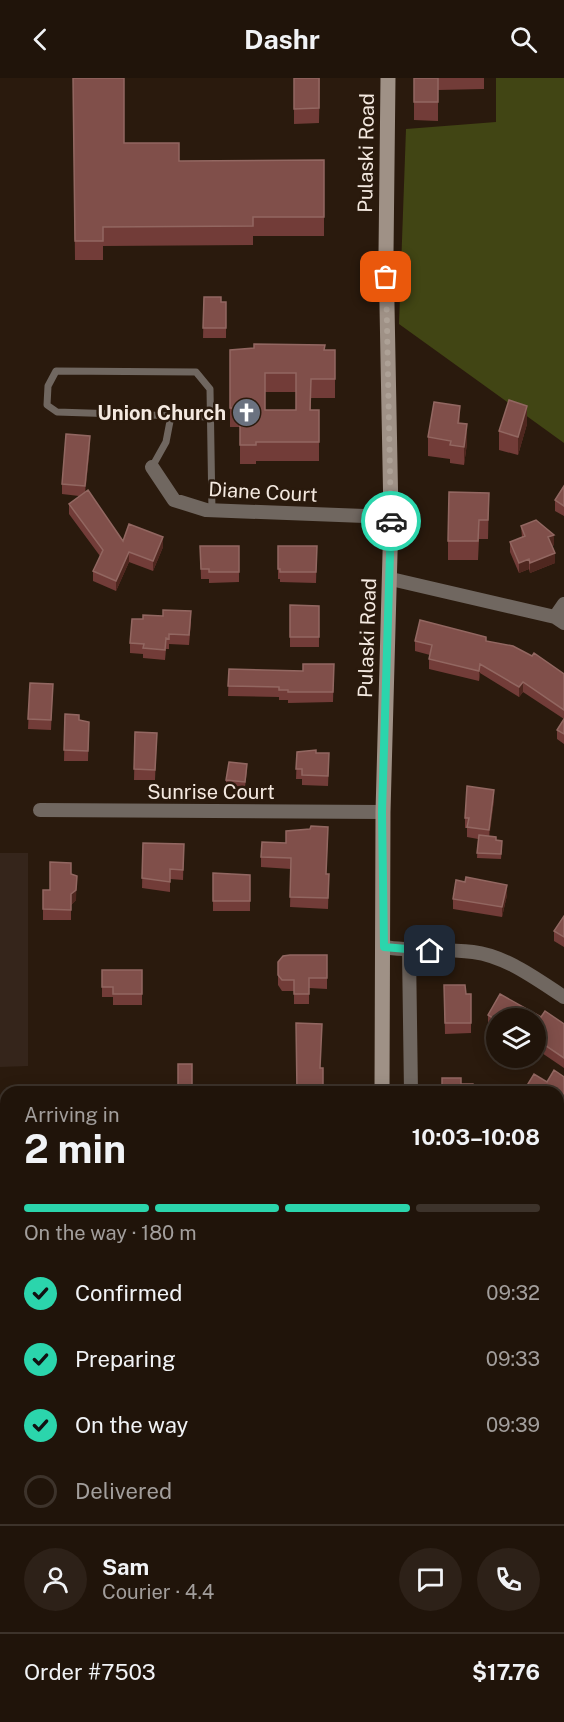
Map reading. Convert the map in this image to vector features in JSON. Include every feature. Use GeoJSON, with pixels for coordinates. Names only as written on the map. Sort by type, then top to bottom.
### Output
{"type":"FeatureCollection","features":[{"type":"Feature","properties":{"kind":"main road","name":"Pulaski Road"},"geometry":{"type":"LineString","coordinates":[[382,1086],[384,947],[382,812],[391,517],[386,253],[388,78]]}},
{"type":"Feature","properties":{"kind":"street","name":"Diane Court"},"geometry":{"type":"LineString","coordinates":[[152,467],[174,500],[212,510],[391,517]]}},
{"type":"Feature","properties":{"kind":"street"},"geometry":{"type":"LineString","coordinates":[[390,579],[560,620],[564,604]]}},
{"type":"Feature","properties":{"kind":"street","name":"Sunrise Court"},"geometry":{"type":"LineString","coordinates":[[40,810],[382,812]]}},
{"type":"Feature","properties":{"kind":"street"},"geometry":{"type":"LineString","coordinates":[[384,947],[409,951],[474,952],[509,963],[564,997]]}},
{"type":"Feature","properties":{"kind":"street"},"geometry":{"type":"LineString","coordinates":[[409,951],[411,1086]]}},
{"type":"Feature","properties":{"kind":"lane"},"geometry":{"type":"LineString","coordinates":[[209,417],[57,412],[47,405],[48,386],[56,371],[196,372],[210,389],[212,510]]}},
{"type":"Feature","properties":{"kind":"lane"},"geometry":{"type":"LineString","coordinates":[[152,467],[166,442],[171,416]]}},
{"type":"Feature","properties":{"kind":"shaded area"},"geometry":{"type":"Polygon","coordinates":[[[0,853],[28,853],[28,1066],[0,1067],[0,853]]]}},
{"type":"Feature","properties":{"kind":"green space"},"geometry":{"type":"Polygon","coordinates":[[[496,78],[564,78],[564,443],[399,324],[406,129],[496,122],[496,78]]]}},
{"type":"Feature","properties":{"kind":"building"},"geometry":{"type":"Polygon","coordinates":[[[73,78],[124,78],[124,143],[179,143],[179,161],[324,160],[324,217],[253,217],[253,226],[103,227],[103,241],[75,241],[73,78]]]}},
{"type":"Feature","properties":{"kind":"building"},"geometry":{"type":"Polygon","coordinates":[[[294,78],[319,78],[319,108],[294,109],[294,78]]]}},
{"type":"Feature","properties":{"kind":"building"},"geometry":{"type":"Polygon","coordinates":[[[414,78],[438,78],[438,102],[414,102],[414,78]]]}},
{"type":"Feature","properties":{"kind":"building"},"geometry":{"type":"Polygon","coordinates":[[[204,297],[221,297],[221,302],[226,302],[226,328],[203,328],[204,297]]]}},
{"type":"Feature","properties":{"kind":"building","name":"Union Church"},"geometry":{"type":"Polygon","coordinates":[[[254,344],[325,345],[324,350],[335,350],[335,379],[311,379],[310,410],[319,410],[319,442],[256,442],[256,445],[240,445],[240,408],[230,408],[230,350],[254,348],[254,344]],[[265,373],[265,410],[296,410],[296,373],[265,373]]]}},
{"type":"Feature","properties":{"kind":"building"},"geometry":{"type":"Polygon","coordinates":[[[509,400],[527,406],[518,437],[499,431],[509,400]]]}},
{"type":"Feature","properties":{"kind":"building"},"geometry":{"type":"Polygon","coordinates":[[[434,402],[460,406],[458,423],[467,424],[464,447],[450,445],[451,441],[428,437],[434,402]]]}},
{"type":"Feature","properties":{"kind":"building"},"geometry":{"type":"Polygon","coordinates":[[[66,434],[90,436],[85,486],[62,484],[66,434]]]}},
{"type":"Feature","properties":{"kind":"building"},"geometry":{"type":"Polygon","coordinates":[[[564,486],[564,506],[555,500],[564,486]]]}},
{"type":"Feature","properties":{"kind":"building"},"geometry":{"type":"Polygon","coordinates":[[[88,490],[123,541],[129,524],[163,537],[153,561],[129,552],[116,581],[93,571],[103,550],[69,504],[88,490]]]}},
{"type":"Feature","properties":{"kind":"building"},"geometry":{"type":"Polygon","coordinates":[[[449,492],[489,493],[488,520],[479,520],[478,541],[448,541],[449,492]]]}},
{"type":"Feature","properties":{"kind":"building"},"geometry":{"type":"Polygon","coordinates":[[[536,520],[554,535],[548,537],[555,553],[530,563],[529,559],[519,563],[510,542],[525,536],[521,526],[536,520]]]}},
{"type":"Feature","properties":{"kind":"building"},"geometry":{"type":"Polygon","coordinates":[[[200,546],[239,546],[239,572],[209,572],[209,569],[201,569],[200,546]]]}},
{"type":"Feature","properties":{"kind":"building"},"geometry":{"type":"Polygon","coordinates":[[[278,546],[317,546],[316,572],[280,572],[278,546]]]}},
{"type":"Feature","properties":{"kind":"building"},"geometry":{"type":"Polygon","coordinates":[[[290,605],[319,606],[319,637],[290,637],[290,605]]]}},
{"type":"Feature","properties":{"kind":"building"},"geometry":{"type":"Polygon","coordinates":[[[163,610],[191,611],[189,635],[169,634],[169,639],[166,638],[165,650],[143,648],[144,644],[130,643],[132,619],[143,619],[143,615],[163,616],[163,610]]]}},
{"type":"Feature","properties":{"kind":"building"},"geometry":{"type":"Polygon","coordinates":[[[420,620],[486,637],[486,641],[513,646],[532,656],[534,653],[564,674],[564,710],[523,682],[519,687],[480,664],[479,671],[429,659],[432,645],[415,641],[420,620]]]}},
{"type":"Feature","properties":{"kind":"building"},"geometry":{"type":"Polygon","coordinates":[[[303,664],[334,664],[333,692],[288,692],[288,690],[279,690],[279,687],[228,686],[229,669],[303,671],[303,664]]]}},
{"type":"Feature","properties":{"kind":"building"},"geometry":{"type":"Polygon","coordinates":[[[30,683],[53,684],[51,720],[28,719],[30,683]]]}},
{"type":"Feature","properties":{"kind":"building"},"geometry":{"type":"Polygon","coordinates":[[[65,714],[79,715],[79,720],[89,722],[88,751],[64,750],[65,714]]]}},
{"type":"Feature","properties":{"kind":"building"},"geometry":{"type":"Polygon","coordinates":[[[564,719],[564,734],[557,730],[564,719]]]}},
{"type":"Feature","properties":{"kind":"building"},"geometry":{"type":"Polygon","coordinates":[[[135,732],[157,733],[155,770],[134,769],[135,732]]]}},
{"type":"Feature","properties":{"kind":"building"},"geometry":{"type":"Polygon","coordinates":[[[316,750],[316,753],[329,753],[328,776],[302,775],[302,769],[296,769],[297,752],[316,750]]]}},
{"type":"Feature","properties":{"kind":"building"},"geometry":{"type":"Polygon","coordinates":[[[229,762],[247,764],[245,782],[226,780],[229,762]]]}},
{"type":"Feature","properties":{"kind":"building"},"geometry":{"type":"Polygon","coordinates":[[[467,786],[494,790],[489,830],[467,827],[469,818],[465,818],[467,786]]]}},
{"type":"Feature","properties":{"kind":"building"},"geometry":{"type":"Polygon","coordinates":[[[311,826],[328,827],[326,874],[329,874],[328,898],[290,897],[291,858],[261,857],[262,842],[286,843],[286,831],[310,829],[311,826]]]}},
{"type":"Feature","properties":{"kind":"building"},"geometry":{"type":"Polygon","coordinates":[[[479,835],[496,837],[496,840],[502,841],[501,854],[477,853],[479,835]]]}},
{"type":"Feature","properties":{"kind":"building"},"geometry":{"type":"Polygon","coordinates":[[[143,843],[184,844],[183,870],[170,869],[170,882],[142,878],[143,843]]]}},
{"type":"Feature","properties":{"kind":"building"},"geometry":{"type":"Polygon","coordinates":[[[50,862],[71,863],[71,874],[77,876],[76,890],[71,894],[71,910],[43,909],[43,890],[50,890],[50,862]]]}},
{"type":"Feature","properties":{"kind":"building"},"geometry":{"type":"Polygon","coordinates":[[[213,873],[250,875],[250,901],[213,901],[213,873]]]}},
{"type":"Feature","properties":{"kind":"building"},"geometry":{"type":"Polygon","coordinates":[[[466,877],[507,885],[502,907],[453,899],[456,880],[465,882],[466,877]]]}},
{"type":"Feature","properties":{"kind":"building"},"geometry":{"type":"Polygon","coordinates":[[[564,916],[564,937],[554,931],[564,916]]]}},
{"type":"Feature","properties":{"kind":"building"},"geometry":{"type":"Polygon","coordinates":[[[327,955],[327,978],[309,978],[309,994],[294,994],[294,980],[282,980],[278,975],[278,962],[283,956],[327,955]]]}},
{"type":"Feature","properties":{"kind":"building"},"geometry":{"type":"Polygon","coordinates":[[[102,970],[142,970],[142,994],[113,994],[113,987],[102,987],[102,970]]]}},
{"type":"Feature","properties":{"kind":"building"},"geometry":{"type":"Polygon","coordinates":[[[444,985],[465,985],[466,994],[471,994],[471,1023],[445,1023],[444,985]]]}},
{"type":"Feature","properties":{"kind":"building"},"geometry":{"type":"Polygon","coordinates":[[[500,994],[525,1008],[492,1008],[500,994]]]}},
{"type":"Feature","properties":{"kind":"building"},"geometry":{"type":"Polygon","coordinates":[[[546,1012],[564,1024],[564,1058],[546,1046],[546,1012]]]}},
{"type":"Feature","properties":{"kind":"building"},"geometry":{"type":"Polygon","coordinates":[[[296,1023],[322,1024],[320,1068],[323,1068],[323,1086],[297,1086],[296,1023]]]}},
{"type":"Feature","properties":{"kind":"building"},"geometry":{"type":"Polygon","coordinates":[[[178,1064],[192,1064],[192,1085],[178,1085],[178,1064]]]}},
{"type":"Feature","properties":{"kind":"building"},"geometry":{"type":"Polygon","coordinates":[[[554,1070],[564,1077],[564,1086],[527,1086],[534,1074],[547,1082],[554,1070]]]}},
{"type":"Feature","properties":{"kind":"building"},"geometry":{"type":"Polygon","coordinates":[[[442,1078],[461,1078],[461,1084],[473,1084],[473,1086],[442,1086],[442,1078]]]}},
{"type":"Feature","properties":{"kind":"way so far"},"geometry":{"type":"LineString","coordinates":[[386,277],[391,521]]}},
{"type":"Feature","properties":{"kind":"place","name":"Union Church"},"geometry":{"type":"Point","coordinates":[247,413]}},
{"type":"Feature","properties":{"kind":"route"},"geometry":{"type":"LineString","coordinates":[[391,521],[382,812],[384,947],[409,951],[430,951]]}}]}
